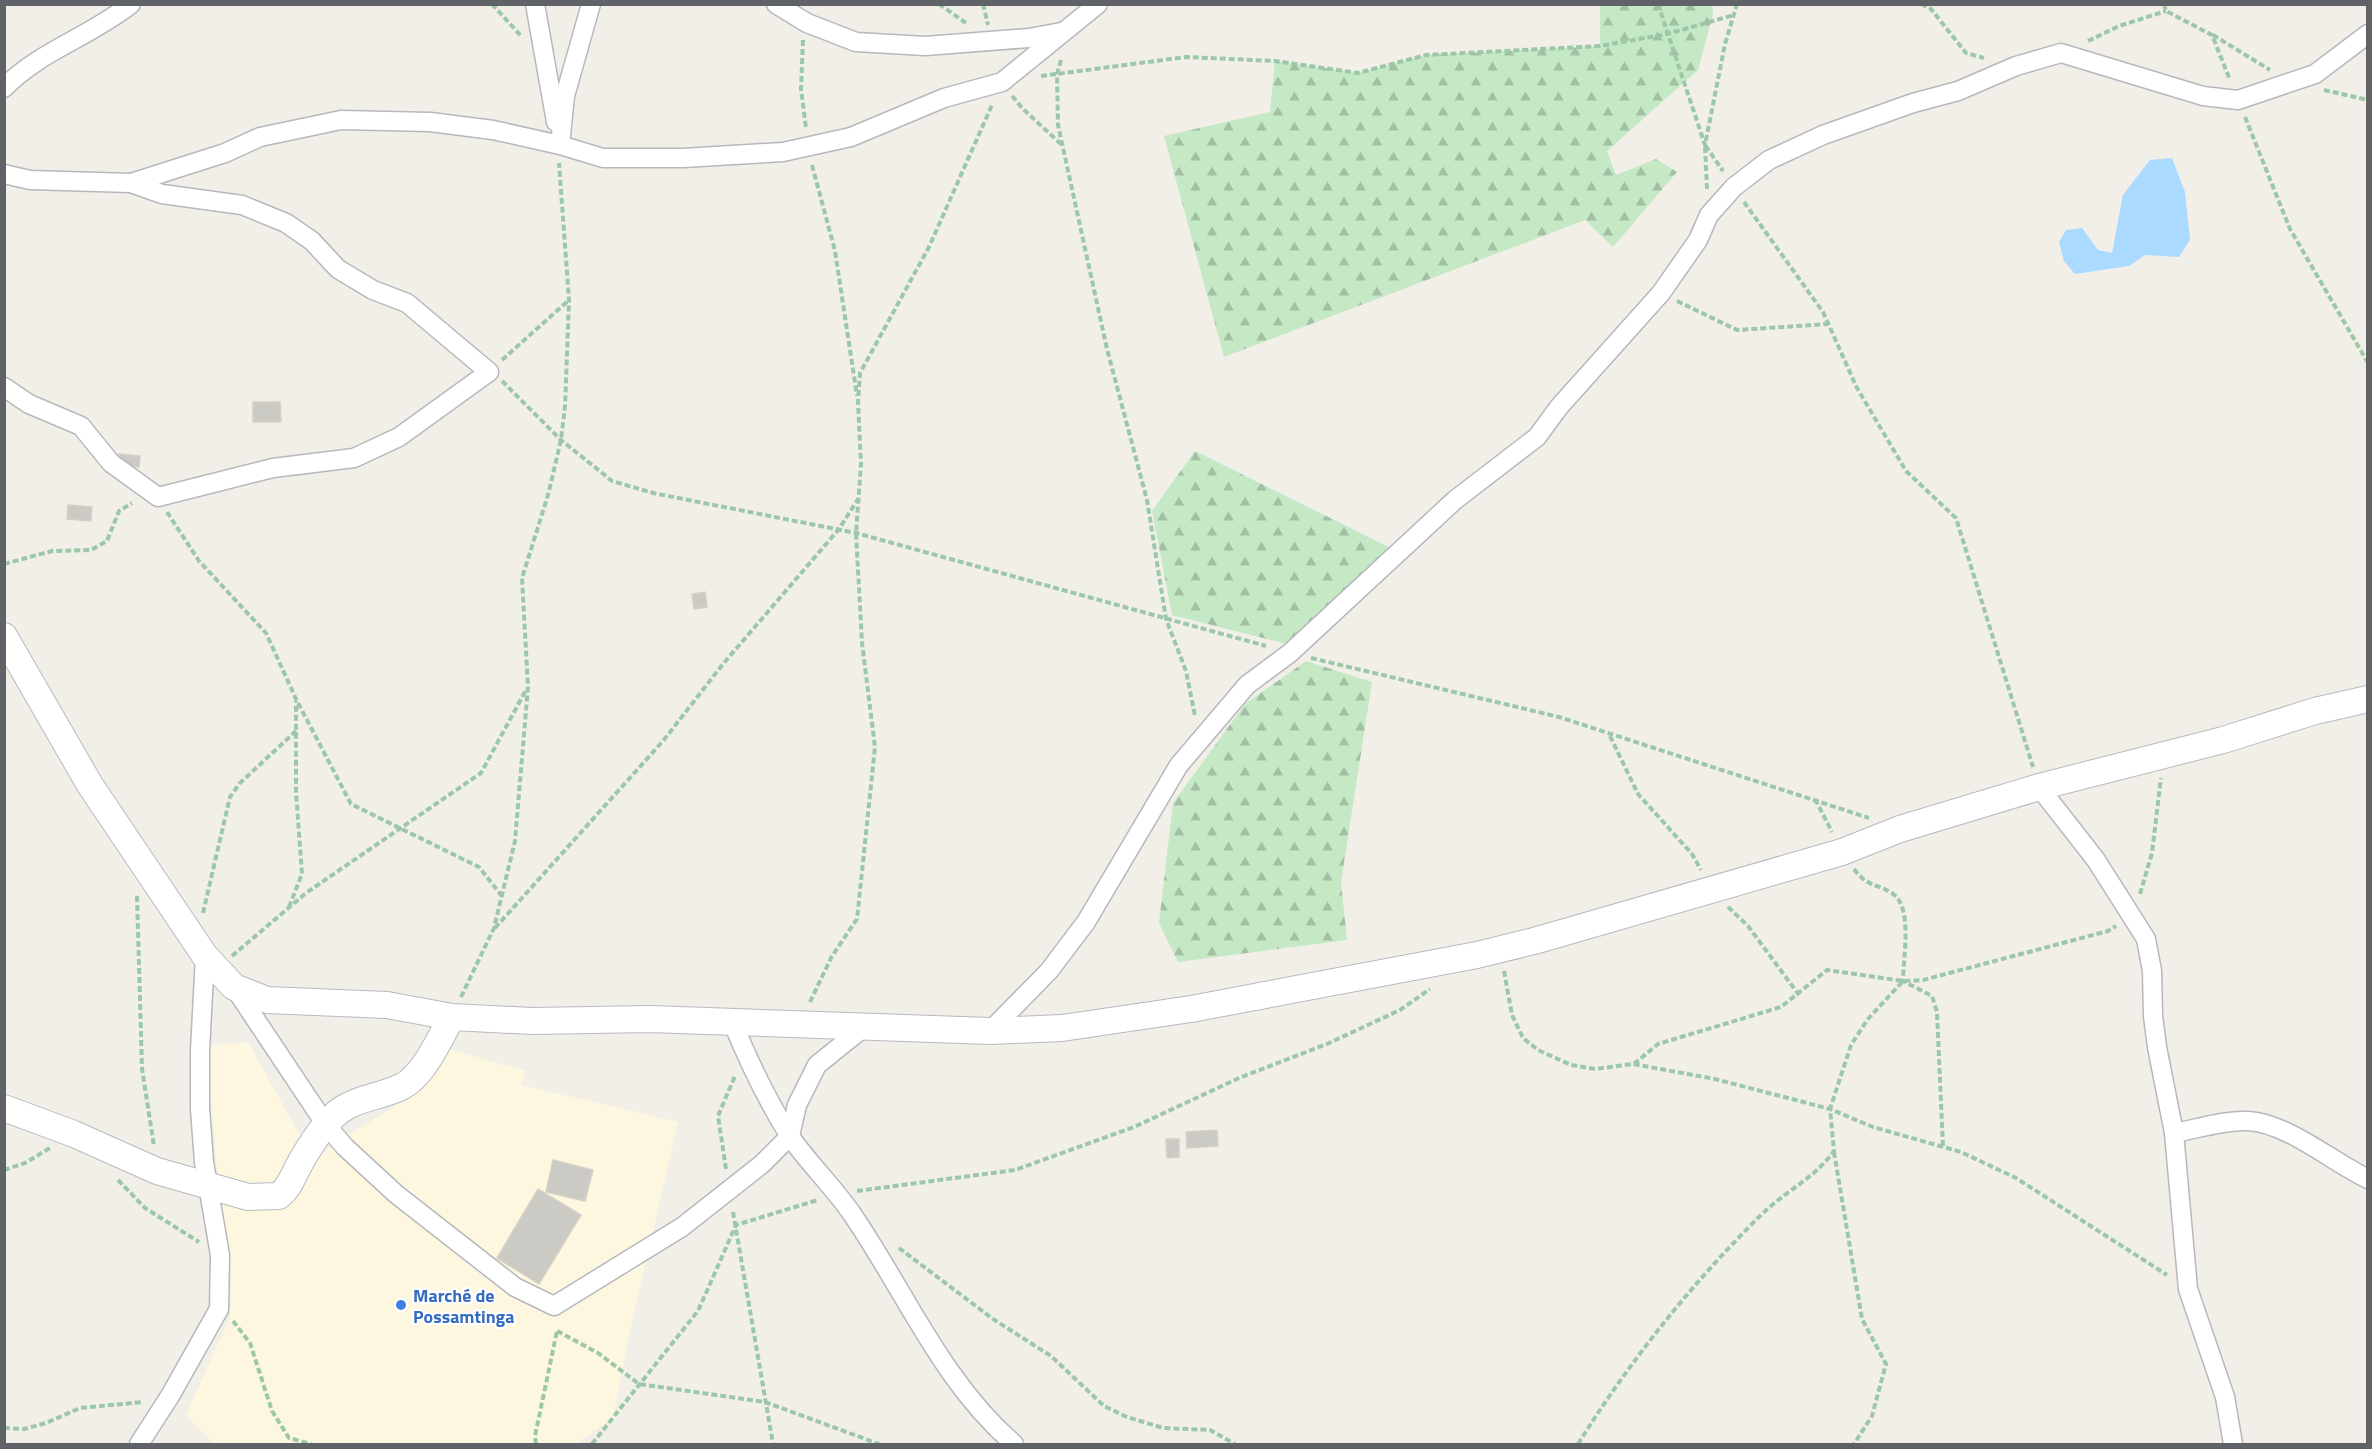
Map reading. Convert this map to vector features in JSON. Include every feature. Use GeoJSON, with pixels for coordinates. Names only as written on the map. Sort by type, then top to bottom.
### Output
{"type":"FeatureCollection","features":[{"type":"Feature","properties":{"kind":"street"},"geometry":{"type":"LineString","coordinates":[[4,88],[32,64],[80,39],[130,4]]}},
{"type":"Feature","properties":{"kind":"street"},"geometry":{"type":"LineString","coordinates":[[535,4],[560,145]]}},
{"type":"Feature","properties":{"kind":"street"},"geometry":{"type":"LineString","coordinates":[[560,145],[565,96],[591,4]]}},
{"type":"Feature","properties":{"kind":"street"},"geometry":{"type":"LineString","coordinates":[[776,4],[807,23],[856,42],[925,46],[1029,38],[1069,30]]}},
{"type":"Feature","properties":{"kind":"street"},"geometry":{"type":"LineString","coordinates":[[131,183],[225,153],[260,137],[341,120],[430,122],[493,130],[560,145],[603,158],[684,158],[783,152],[851,137],[944,98],[1002,82],[1069,30],[1098,4]]}},
{"type":"Feature","properties":{"kind":"street"},"geometry":{"type":"LineString","coordinates":[[990,1031],[1049,971],[1086,922],[1179,765],[1246,685],[1290,653],[1455,500],[1537,437],[1559,407],[1661,293],[1698,240],[1709,215],[1734,187],[1769,160],[1823,135],[1913,103],[1958,91],[2016,66],[2061,53],[2203,96],[2238,100],[2315,74],[2339,58],[2367,34]]}},
{"type":"Feature","properties":{"kind":"street"},"geometry":{"type":"LineString","coordinates":[[4,174],[30,180],[131,183],[162,194],[243,205],[286,223],[312,241],[338,270],[373,290],[407,303],[489,372],[399,437],[354,458],[273,468],[158,497],[111,463],[81,426],[29,404],[4,387]]}},
{"type":"Feature","properties":{"kind":"street"},"geometry":{"type":"LineString","coordinates":[[4,636],[90,785],[205,955],[234,987],[326,1125],[396,1194],[515,1287],[554,1306],[682,1227],[730,1192],[790,1136],[797,1105],[818,1065],[863,1028]]}},
{"type":"Feature","properties":{"kind":"street"},"geometry":{"type":"LineString","coordinates":[[234,987],[267,1000],[387,1005],[452,1017],[532,1021],[650,1019],[800,1022],[863,1028],[990,1031],[1062,1028],[1191,1009],[1500,950],[1842,852],[1900,830],[2039,788],[2223,740],[2316,711],[2367,699]]}},
{"type":"Feature","properties":{"kind":"street"},"geometry":{"type":"LineString","coordinates":[[2039,788],[2096,860],[2134,916],[2151,957],[2155,1026],[2174,1133],[2188,1289],[2225,1397],[2233,1444]]}},
{"type":"Feature","properties":{"kind":"street"},"geometry":{"type":"LineString","coordinates":[[139,1444],[170,1396],[219,1309],[220,1255],[200,1109],[200,1051],[205,955]]}},
{"type":"Feature","properties":{"kind":"street"},"geometry":{"type":"LineString","coordinates":[[4,1108],[74,1134],[157,1171],[248,1197],[279,1196],[290,1184],[315,1139],[338,1112],[356,1102],[403,1086],[416,1075],[452,1017]]}},
{"type":"Feature","properties":{"kind":"street"},"geometry":{"type":"LineString","coordinates":[[732,1021],[746,1053],[790,1136],[837,1194],[960,1387],[988,1422],[1014,1444]]}},
{"type":"Feature","properties":{"kind":"street"},"geometry":{"type":"LineString","coordinates":[[2174,1133],[2240,1121],[2264,1123],[2285,1130],[2339,1165],[2367,1179]]}},
{"type":"Feature","properties":{"kind":"path"},"geometry":{"type":"LineString","coordinates":[[1658,4],[1705,144],[1823,312],[1857,388],[1906,471],[1956,518],[2039,788]]}},
{"type":"Feature","properties":{"kind":"path"},"geometry":{"type":"LineString","coordinates":[[1709,215],[1705,144],[1725,44],[1737,4]]}},
{"type":"Feature","properties":{"kind":"path"},"geometry":{"type":"LineString","coordinates":[[1921,4],[1931,9],[1966,53],[2016,66]]}},
{"type":"Feature","properties":{"kind":"path"},"geometry":{"type":"LineString","coordinates":[[2164,4],[2166,11]]}},
{"type":"Feature","properties":{"kind":"path"},"geometry":{"type":"LineString","coordinates":[[2061,53],[2119,26],[2166,11],[2212,34],[2293,83],[2367,100]]}},
{"type":"Feature","properties":{"kind":"path"},"geometry":{"type":"LineString","coordinates":[[858,402],[860,373],[929,247],[1002,82],[1186,57],[1275,61],[1358,73],[1426,55],[1600,46],[1667,34],[1734,15]]}},
{"type":"Feature","properties":{"kind":"path"},"geometry":{"type":"LineString","coordinates":[[800,1022],[832,956],[857,919],[875,747],[862,642],[856,533],[861,464],[858,402],[835,251],[808,146],[801,89],[807,23]]}},
{"type":"Feature","properties":{"kind":"path"},"geometry":{"type":"LineString","coordinates":[[1069,30],[1057,74],[1058,125],[1107,349],[1147,500],[1166,619],[1186,672],[1200,741]]}},
{"type":"Feature","properties":{"kind":"path"},"geometry":{"type":"LineString","coordinates":[[2212,34],[2290,229],[2367,363]]}},
{"type":"Feature","properties":{"kind":"path"},"geometry":{"type":"LineString","coordinates":[[452,1017],[494,928],[515,842],[528,687],[522,578],[548,495],[561,440],[569,300],[560,145]]}},
{"type":"Feature","properties":{"kind":"path"},"geometry":{"type":"LineString","coordinates":[[1661,293],[1737,330],[1828,324]]}},
{"type":"Feature","properties":{"kind":"path"},"geometry":{"type":"LineString","coordinates":[[569,300],[489,372],[561,440],[612,481],[653,493],[856,533],[1290,653],[1559,717],[1729,774],[1814,798],[1900,830]]}},
{"type":"Feature","properties":{"kind":"path"},"geometry":{"type":"LineString","coordinates":[[4,564],[52,550],[91,550],[107,541],[119,511],[131,503],[158,497],[199,561],[266,633],[296,699],[351,804],[480,867],[502,896]]}},
{"type":"Feature","properties":{"kind":"path"},"geometry":{"type":"LineString","coordinates":[[494,928],[663,741],[723,664],[839,529],[858,498]]}},
{"type":"Feature","properties":{"kind":"path"},"geometry":{"type":"LineString","coordinates":[[205,955],[289,908],[481,773],[528,687]]}},
{"type":"Feature","properties":{"kind":"path"},"geometry":{"type":"LineString","coordinates":[[289,908],[302,874],[296,792],[296,699]]}},
{"type":"Feature","properties":{"kind":"path"},"geometry":{"type":"LineString","coordinates":[[205,955],[213,877],[230,797],[240,783],[296,731]]}},
{"type":"Feature","properties":{"kind":"path"},"geometry":{"type":"LineString","coordinates":[[1633,1064],[1658,1044],[1781,1007],[1827,970],[1903,981],[1923,980],[2108,931],[2134,916],[2152,853],[2164,754]]}},
{"type":"Feature","properties":{"kind":"path"},"geometry":{"type":"LineString","coordinates":[[1814,798],[1842,852],[1864,882],[1895,895],[1906,914],[1903,981],[1868,1019],[1851,1045],[1830,1109],[1834,1151],[1862,1319],[1886,1364],[1872,1416],[1854,1444]]}},
{"type":"Feature","properties":{"kind":"path"},"geometry":{"type":"LineString","coordinates":[[136,890],[142,1069],[157,1171]]}},
{"type":"Feature","properties":{"kind":"path"},"geometry":{"type":"LineString","coordinates":[[1500,950],[1512,1015],[1523,1038],[1538,1050],[1571,1065],[1595,1069],[1633,1064],[1715,1079],[1830,1109],[1873,1126],[1961,1152],[2016,1178],[2188,1289]]}},
{"type":"Feature","properties":{"kind":"path"},"geometry":{"type":"LineString","coordinates":[[1903,981],[1932,996],[1936,1012],[1943,1148]]}},
{"type":"Feature","properties":{"kind":"path"},"geometry":{"type":"LineString","coordinates":[[592,1444],[698,1311],[736,1225],[837,1194],[1015,1170],[1134,1127],[1239,1078],[1327,1044],[1400,1011],[1438,983]]}},
{"type":"Feature","properties":{"kind":"path"},"geometry":{"type":"LineString","coordinates":[[746,1053],[718,1116],[773,1444]]}},
{"type":"Feature","properties":{"kind":"path"},"geometry":{"type":"LineString","coordinates":[[4,1170],[25,1163],[74,1134]]}},
{"type":"Feature","properties":{"kind":"path"},"geometry":{"type":"LineString","coordinates":[[1578,1444],[1682,1301],[1762,1214],[1826,1163],[1834,1151]]}},
{"type":"Feature","properties":{"kind":"path"},"geometry":{"type":"LineString","coordinates":[[113,1175],[145,1208],[220,1255]]}},
{"type":"Feature","properties":{"kind":"path"},"geometry":{"type":"LineString","coordinates":[[890,1242],[993,1319],[1051,1356],[1104,1406],[1127,1417],[1163,1428],[1210,1430],[1234,1444]]}},
{"type":"Feature","properties":{"kind":"path"},"geometry":{"type":"LineString","coordinates":[[536,1444],[535,1436],[557,1331],[554,1306]]}},
{"type":"Feature","properties":{"kind":"path"},"geometry":{"type":"LineString","coordinates":[[219,1309],[238,1325],[250,1343],[272,1411],[291,1444]]}},
{"type":"Feature","properties":{"kind":"path"},"geometry":{"type":"LineString","coordinates":[[557,1331],[598,1353],[639,1384],[765,1402],[879,1444]]}},
{"type":"Feature","properties":{"kind":"path"},"geometry":{"type":"LineString","coordinates":[[4,1428],[24,1429],[80,1408],[127,1406],[170,1396]]}},
{"type":"Feature","properties":{"kind":"path"},"geometry":{"type":"LineString","coordinates":[[289,1438],[311,1444]]}},
{"type":"Feature","properties":{"kind":"shaded area"},"geometry":{"type":"Polygon","coordinates":[[[248,1042],[315,1163],[329,1147],[392,1108],[413,1087],[437,1046],[526,1071],[521,1085],[678,1122],[631,1326],[613,1418],[576,1444],[214,1444],[186,1415],[230,1318],[231,1277],[216,1163],[207,1046],[248,1042]]]}},
{"type":"Feature","properties":{"kind":"green space"},"geometry":{"type":"Polygon","coordinates":[[[1600,5],[1712,5],[1713,14],[1698,70],[1607,151],[1616,175],[1656,159],[1677,172],[1613,247],[1585,220],[1224,357],[1164,136],[1270,112],[1275,61],[1358,73],[1426,55],[1600,46],[1600,5]]]}},
{"type":"Feature","properties":{"kind":"green space"},"geometry":{"type":"Polygon","coordinates":[[[1195,451],[1407,556],[1347,610],[1295,646],[1172,615],[1152,511],[1195,451]]]}},
{"type":"Feature","properties":{"kind":"green space"},"geometry":{"type":"Polygon","coordinates":[[[1306,661],[1372,682],[1341,882],[1347,940],[1178,962],[1159,923],[1173,803],[1245,704],[1306,661]]]}},
{"type":"Feature","properties":{"kind":"water"},"geometry":{"type":"Polygon","coordinates":[[[2172,158],[2185,192],[2190,240],[2179,257],[2145,255],[2129,266],[2075,274],[2064,261],[2059,242],[2066,230],[2082,228],[2098,250],[2112,253],[2123,195],[2150,160],[2172,158]]]}},
{"type":"Feature","properties":{"kind":"building"},"geometry":{"type":"Polygon","coordinates":[[[253,402],[280,402],[281,422],[253,422],[253,402]]]}},
{"type":"Feature","properties":{"kind":"building"},"geometry":{"type":"Polygon","coordinates":[[[119,454],[140,456],[139,467],[118,466],[119,454]]]}},
{"type":"Feature","properties":{"kind":"building"},"geometry":{"type":"Polygon","coordinates":[[[68,505],[92,507],[91,521],[67,519],[68,505]]]}},
{"type":"Feature","properties":{"kind":"building"},"geometry":{"type":"Polygon","coordinates":[[[705,592],[707,607],[694,609],[692,594],[705,592]]]}},
{"type":"Feature","properties":{"kind":"building"},"geometry":{"type":"Polygon","coordinates":[[[1217,1130],[1218,1146],[1187,1148],[1186,1132],[1217,1130]]]}},
{"type":"Feature","properties":{"kind":"building"},"geometry":{"type":"Polygon","coordinates":[[[1166,1139],[1179,1139],[1179,1157],[1167,1158],[1166,1139]]]}},
{"type":"Feature","properties":{"kind":"building"},"geometry":{"type":"Polygon","coordinates":[[[553,1160],[593,1170],[585,1201],[546,1192],[553,1160]]]}},
{"type":"Feature","properties":{"kind":"building"},"geometry":{"type":"Polygon","coordinates":[[[538,1189],[581,1215],[539,1284],[497,1258],[538,1189]]]}},
{"type":"Feature","properties":{"kind":"place","name":"Marché de Possamtinga"},"geometry":{"type":"Point","coordinates":[401,1305]}}]}
